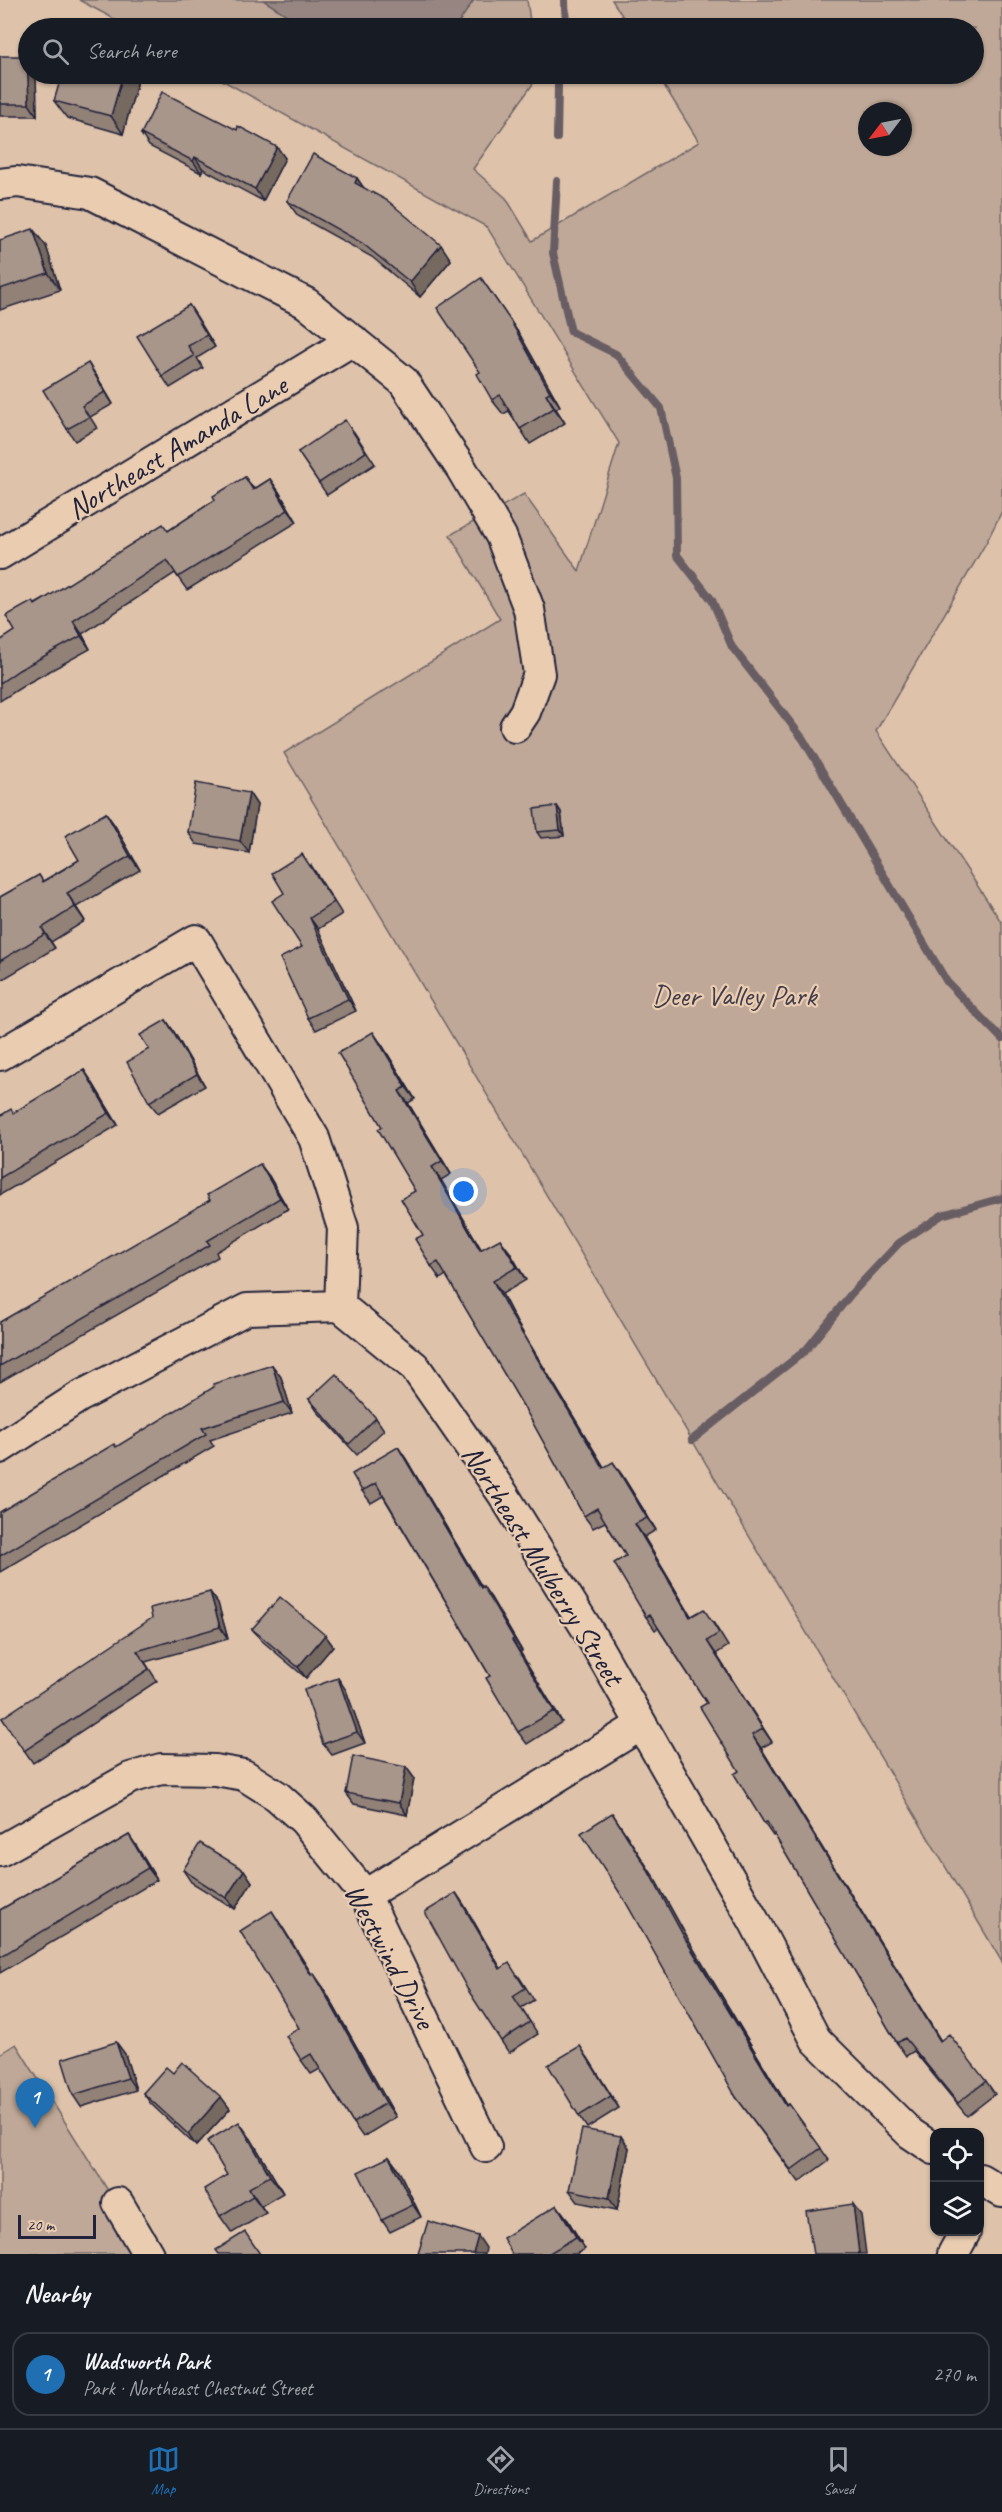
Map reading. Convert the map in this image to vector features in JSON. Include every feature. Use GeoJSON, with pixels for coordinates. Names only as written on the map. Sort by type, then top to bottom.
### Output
{"type":"FeatureCollection","features":[{"type":"Feature","properties":{"kind":"street"},"geometry":{"type":"LineString","coordinates":[[0,184],[17,182],[90,193],[306,303],[403,381],[461,468],[501,536],[529,609],[539,674],[525,712],[515,727]]}},
{"type":"Feature","properties":{"kind":"street","name":"Northeast Amanda Lane"},"geometry":{"type":"LineString","coordinates":[[0,554],[353,340]]}},
{"type":"Feature","properties":{"kind":"street"},"geometry":{"type":"LineString","coordinates":[[0,1055],[196,940],[314,1138],[343,1228],[340,1306],[247,1309],[79,1397],[0,1448]]}},
{"type":"Feature","properties":{"kind":"street","name":"Northeast Mulberry Street"},"geometry":{"type":"LineString","coordinates":[[340,1306],[415,1367],[503,1494],[587,1629],[754,1921],[816,2040],[910,2133],[930,2146]]}},
{"type":"Feature","properties":{"kind":"street"},"geometry":{"type":"LineString","coordinates":[[365,1895],[642,1725]]}},
{"type":"Feature","properties":{"kind":"street","name":"Westwind Drive"},"geometry":{"type":"LineString","coordinates":[[0,1851],[130,1778],[161,1769],[215,1770],[244,1775],[277,1796],[304,1820],[365,1895],[486,2147]]}},
{"type":"Feature","properties":{"kind":"street"},"geometry":{"type":"LineString","coordinates":[[118,2203],[148,2254]]}},
{"type":"Feature","properties":{"kind":"street"},"geometry":{"type":"LineString","coordinates":[[953,2254],[963,2236]]}},
{"type":"Feature","properties":{"kind":"green space"},"geometry":{"type":"Polygon","coordinates":[[[79,0],[527,0],[530,18],[112,18],[79,0]]]}},
{"type":"Feature","properties":{"kind":"green space","name":"Deer Valley Park"},"geometry":{"type":"Polygon","coordinates":[[[612,0],[1002,0],[1002,511],[986,543],[876,731],[1002,923],[1002,1962],[284,753],[500,619],[450,535],[524,494],[579,571],[619,443],[487,227],[229,84],[533,84],[473,169],[506,198],[532,241],[699,142],[663,84],[984,84],[984,18],[624,18],[612,0]]]}},
{"type":"Feature","properties":{"kind":"green space"},"geometry":{"type":"Polygon","coordinates":[[[16,2044],[148,2254],[0,2254],[0,2054],[16,2044]]]}},
{"type":"Feature","properties":{"kind":"shaded area"},"geometry":{"type":"Polygon","coordinates":[[[263,0],[474,0],[462,18],[291,18],[263,0]]]}},
{"type":"Feature","properties":{"kind":"building"},"geometry":{"type":"Polygon","coordinates":[[[0,56],[18,56],[18,84],[28,84],[29,104],[0,104],[0,56]]]}},
{"type":"Feature","properties":{"kind":"building"},"geometry":{"type":"Polygon","coordinates":[[[59,84],[120,84],[111,116],[54,101],[59,84]]]}},
{"type":"Feature","properties":{"kind":"building"},"geometry":{"type":"Polygon","coordinates":[[[162,92],[237,130],[238,126],[277,147],[255,189],[195,157],[193,161],[141,134],[162,92]]]}},
{"type":"Feature","properties":{"kind":"building"},"geometry":{"type":"Polygon","coordinates":[[[313,154],[357,178],[355,183],[388,201],[441,245],[410,282],[362,243],[287,201],[313,154]]]}},
{"type":"Feature","properties":{"kind":"building"},"geometry":{"type":"Polygon","coordinates":[[[33,229],[48,273],[0,289],[0,240],[33,229]]]}},
{"type":"Feature","properties":{"kind":"building"},"geometry":{"type":"Polygon","coordinates":[[[481,278],[510,320],[550,392],[546,394],[554,408],[520,429],[500,395],[492,400],[477,374],[480,372],[437,308],[481,278]]]}},
{"type":"Feature","properties":{"kind":"building"},"geometry":{"type":"Polygon","coordinates":[[[189,305],[207,335],[188,346],[194,356],[162,376],[137,336],[189,305]]]}},
{"type":"Feature","properties":{"kind":"building"},"geometry":{"type":"Polygon","coordinates":[[[88,363],[105,392],[82,406],[89,417],[67,429],[43,390],[88,363]]]}},
{"type":"Feature","properties":{"kind":"building"},"geometry":{"type":"Polygon","coordinates":[[[345,420],[366,452],[319,483],[298,452],[345,420]]]}},
{"type":"Feature","properties":{"kind":"building"},"geometry":{"type":"Polygon","coordinates":[[[245,477],[253,490],[270,479],[288,510],[178,577],[167,560],[73,621],[81,636],[0,683],[0,641],[15,631],[6,616],[33,601],[35,605],[163,524],[168,531],[215,500],[213,496],[245,477]]]}},
{"type":"Feature","properties":{"kind":"building"},"geometry":{"type":"Polygon","coordinates":[[[196,783],[249,793],[240,841],[188,832],[196,783]]]}},
{"type":"Feature","properties":{"kind":"building"},"geometry":{"type":"Polygon","coordinates":[[[557,806],[560,830],[537,832],[534,809],[557,806]]]}},
{"type":"Feature","properties":{"kind":"building"},"geometry":{"type":"Polygon","coordinates":[[[106,813],[130,856],[67,893],[75,907],[42,928],[45,934],[0,961],[0,897],[39,875],[43,882],[79,860],[65,836],[106,813]]]}},
{"type":"Feature","properties":{"kind":"building"},"geometry":{"type":"Polygon","coordinates":[[[302,854],[334,902],[310,918],[348,999],[308,1018],[280,958],[302,947],[272,901],[284,893],[272,873],[302,854]]]}},
{"type":"Feature","properties":{"kind":"building"},"geometry":{"type":"Polygon","coordinates":[[[166,1020],[197,1074],[149,1102],[127,1062],[149,1049],[140,1035],[166,1020]]]}},
{"type":"Feature","properties":{"kind":"building"},"geometry":{"type":"Polygon","coordinates":[[[373,1032],[406,1087],[399,1091],[442,1161],[432,1167],[480,1250],[500,1239],[517,1267],[493,1281],[508,1310],[603,1468],[613,1462],[647,1518],[635,1524],[690,1617],[704,1609],[719,1633],[707,1641],[763,1729],[752,1735],[940,2041],[949,2034],[986,2081],[958,2103],[905,2038],[897,2043],[767,1822],[764,1823],[734,1774],[739,1771],[700,1707],[707,1703],[650,1615],[646,1617],[614,1563],[626,1556],[597,1508],[584,1516],[528,1414],[438,1262],[431,1266],[415,1239],[423,1235],[401,1199],[415,1191],[378,1129],[382,1127],[338,1053],[373,1032]]]}},
{"type":"Feature","properties":{"kind":"building"},"geometry":{"type":"Polygon","coordinates":[[[84,1070],[109,1113],[0,1178],[0,1116],[11,1109],[13,1113],[84,1070]]]}},
{"type":"Feature","properties":{"kind":"building"},"geometry":{"type":"Polygon","coordinates":[[[260,1164],[280,1198],[207,1241],[210,1245],[0,1366],[0,1322],[210,1200],[207,1195],[260,1164]]]}},
{"type":"Feature","properties":{"kind":"building"},"geometry":{"type":"Polygon","coordinates":[[[272,1365],[284,1402],[202,1428],[206,1434],[0,1556],[0,1512],[114,1444],[116,1447],[214,1387],[213,1384],[272,1365]]]}},
{"type":"Feature","properties":{"kind":"building"},"geometry":{"type":"Polygon","coordinates":[[[336,1374],[376,1418],[349,1444],[309,1399],[336,1374]]]}},
{"type":"Feature","properties":{"kind":"building"},"geometry":{"type":"Polygon","coordinates":[[[398,1447],[481,1588],[483,1586],[554,1711],[518,1732],[486,1678],[490,1676],[376,1483],[362,1491],[352,1474],[398,1447]]]}},
{"type":"Feature","properties":{"kind":"building"},"geometry":{"type":"Polygon","coordinates":[[[210,1592],[220,1627],[137,1651],[149,1669],[24,1751],[2,1718],[152,1618],[150,1608],[210,1592]]]}},
{"type":"Feature","properties":{"kind":"building"},"geometry":{"type":"Polygon","coordinates":[[[280,1597],[325,1635],[298,1667],[252,1629],[280,1597]]]}},
{"type":"Feature","properties":{"kind":"building"},"geometry":{"type":"Polygon","coordinates":[[[338,1678],[357,1732],[323,1744],[304,1690],[338,1678]]]}},
{"type":"Feature","properties":{"kind":"building"},"geometry":{"type":"Polygon","coordinates":[[[353,1756],[406,1767],[399,1803],[346,1793],[353,1756]]]}},
{"type":"Feature","properties":{"kind":"building"},"geometry":{"type":"Polygon","coordinates":[[[612,1813],[645,1865],[684,1937],[786,2106],[789,2104],[821,2148],[791,2170],[736,2097],[625,1901],[581,1833],[612,1813]]]}},
{"type":"Feature","properties":{"kind":"building"},"geometry":{"type":"Polygon","coordinates":[[[129,1835],[148,1868],[0,1957],[0,1910],[129,1835]]]}},
{"type":"Feature","properties":{"kind":"building"},"geometry":{"type":"Polygon","coordinates":[[[200,1843],[244,1870],[226,1898],[183,1870],[200,1843]]]}},
{"type":"Feature","properties":{"kind":"building"},"geometry":{"type":"Polygon","coordinates":[[[456,1893],[500,1969],[509,1963],[525,1988],[513,1996],[530,2022],[501,2041],[468,1990],[425,1912],[456,1893]]]}},
{"type":"Feature","properties":{"kind":"building"},"geometry":{"type":"Polygon","coordinates":[[[272,1911],[311,1975],[314,1974],[386,2103],[353,2123],[311,2054],[301,2060],[286,2036],[299,2028],[240,1931],[272,1911]]]}},
{"type":"Feature","properties":{"kind":"building"},"geometry":{"type":"Polygon","coordinates":[[[116,2042],[128,2078],[73,2095],[62,2059],[116,2042]]]}},
{"type":"Feature","properties":{"kind":"building"},"geometry":{"type":"Polygon","coordinates":[[[580,2046],[611,2096],[579,2116],[548,2065],[580,2046]]]}},
{"type":"Feature","properties":{"kind":"building"},"geometry":{"type":"Polygon","coordinates":[[[182,2062],[221,2097],[188,2134],[143,2093],[166,2067],[173,2073],[182,2062]]]}},
{"type":"Feature","properties":{"kind":"building"},"geometry":{"type":"Polygon","coordinates":[[[239,2122],[270,2176],[249,2188],[253,2196],[220,2216],[204,2189],[227,2175],[207,2141],[239,2122]]]}},
{"type":"Feature","properties":{"kind":"building"},"geometry":{"type":"Polygon","coordinates":[[[582,2129],[621,2136],[609,2198],[569,2190],[582,2129]]]}},
{"type":"Feature","properties":{"kind":"building"},"geometry":{"type":"Polygon","coordinates":[[[389,2157],[413,2205],[382,2220],[358,2172],[389,2157]]]}},
{"type":"Feature","properties":{"kind":"building"},"geometry":{"type":"Polygon","coordinates":[[[853,2204],[859,2254],[813,2254],[806,2211],[853,2204]]]}},
{"type":"Feature","properties":{"kind":"building"},"geometry":{"type":"Polygon","coordinates":[[[557,2205],[576,2237],[548,2254],[512,2254],[503,2238],[557,2205]]]}},
{"type":"Feature","properties":{"kind":"building"},"geometry":{"type":"Polygon","coordinates":[[[428,2221],[478,2236],[473,2254],[418,2254],[428,2221]]]}},
{"type":"Feature","properties":{"kind":"building"},"geometry":{"type":"Polygon","coordinates":[[[245,2232],[260,2254],[219,2254],[216,2250],[245,2232]]]}},
{"type":"Feature","properties":{"kind":"waterway"},"geometry":{"type":"LineString","coordinates":[[565,0],[566,18]]}},
{"type":"Feature","properties":{"kind":"waterway"},"geometry":{"type":"LineString","coordinates":[[557,138],[558,84]]}},
{"type":"Feature","properties":{"kind":"waterway"},"geometry":{"type":"LineString","coordinates":[[557,181],[553,253],[571,332],[616,354],[661,408],[676,478],[677,555],[712,600],[732,647],[803,739],[947,982],[1002,1039]]}},
{"type":"Feature","properties":{"kind":"waterway"},"geometry":{"type":"LineString","coordinates":[[692,1440],[806,1350],[851,1294],[899,1243],[942,1215],[1002,1198]]}},
{"type":"Feature","properties":{"kind":"place","name":"Wadsworth Park"},"geometry":{"type":"Point","coordinates":[35,2128]}}]}
